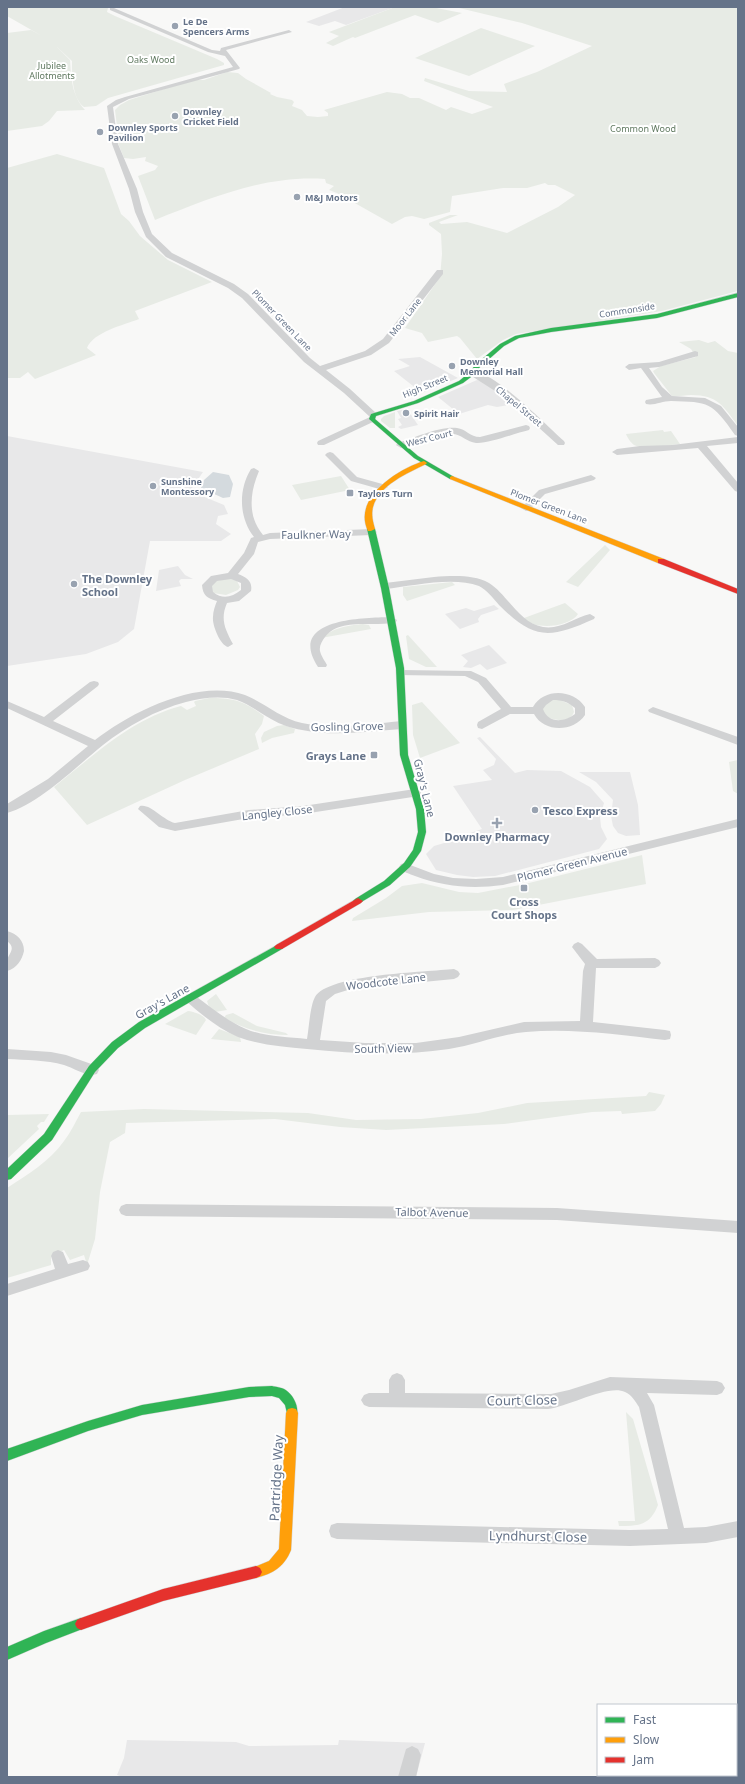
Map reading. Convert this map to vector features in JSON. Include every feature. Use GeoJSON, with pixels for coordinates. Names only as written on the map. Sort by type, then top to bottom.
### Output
{"type":"FeatureCollection","features":[{"type":"Feature","properties":{"kind":"street"},"geometry":{"type":"LineString","coordinates":[[112,9],[210,51],[228,55]]}},
{"type":"Feature","properties":{"kind":"street"},"geometry":{"type":"LineString","coordinates":[[228,55],[223,51],[223,49],[289,32]]}},
{"type":"Feature","properties":{"kind":"street","name":"Plomer Green Lane"},"geometry":{"type":"LineString","coordinates":[[228,55],[237,68],[175,84],[112,104],[110,110],[115,144],[133,189],[146,230],[154,241],[169,255],[220,281],[245,296],[318,370],[347,391],[401,445],[424,463],[459,481],[738,592]]}},
{"type":"Feature","properties":{"kind":"street","name":"Moor Lane"},"geometry":{"type":"LineString","coordinates":[[318,370],[368,353],[386,341],[440,272]]}},
{"type":"Feature","properties":{"kind":"street","name":"Commonside"},"geometry":{"type":"LineString","coordinates":[[517,337],[551,330],[657,316],[738,295]]}},
{"type":"Feature","properties":{"kind":"street","name":"High Street"},"geometry":{"type":"LineString","coordinates":[[372,417],[432,396],[460,382],[473,373],[483,361],[502,345],[517,337]]}},
{"type":"Feature","properties":{"kind":"street"},"geometry":{"type":"LineString","coordinates":[[629,367],[644,367],[695,354]]}},
{"type":"Feature","properties":{"kind":"street"},"geometry":{"type":"LineString","coordinates":[[644,367],[663,393],[670,399]]}},
{"type":"Feature","properties":{"kind":"street","name":"Chapel Street"},"geometry":{"type":"LineString","coordinates":[[473,373],[487,380],[503,392],[561,443]]}},
{"type":"Feature","properties":{"kind":"street"},"geometry":{"type":"LineString","coordinates":[[649,402],[670,399],[695,399],[710,403],[721,410],[738,433]]}},
{"type":"Feature","properties":{"kind":"street"},"geometry":{"type":"LineString","coordinates":[[321,443],[372,417]]}},
{"type":"Feature","properties":{"kind":"street","name":"West Court"},"geometry":{"type":"LineString","coordinates":[[401,445],[447,432],[456,431],[467,438],[480,440],[526,428]]}},
{"type":"Feature","properties":{"kind":"street"},"geometry":{"type":"LineString","coordinates":[[617,452],[701,445],[738,440]]}},
{"type":"Feature","properties":{"kind":"street"},"geometry":{"type":"LineString","coordinates":[[701,445],[738,489]]}},
{"type":"Feature","properties":{"kind":"street"},"geometry":{"type":"LineString","coordinates":[[330,455],[354,479],[382,487]]}},
{"type":"Feature","properties":{"kind":"street","name":"Gray's Lane"},"geometry":{"type":"LineString","coordinates":[[7,1176],[52,1133],[92,1070],[122,1039],[142,1025],[373,893],[398,875],[419,845],[421,836],[420,811],[404,757],[401,673],[385,586],[368,516],[370,506],[382,487],[402,473],[424,463]]}},
{"type":"Feature","properties":{"kind":"street"},"geometry":{"type":"LineString","coordinates":[[231,576],[249,554],[254,540],[260,538],[251,527],[246,502],[247,489],[254,472]]}},
{"type":"Feature","properties":{"kind":"street"},"geometry":{"type":"LineString","coordinates":[[526,508],[542,492],[587,479],[575,473]]}},
{"type":"Feature","properties":{"kind":"street","name":"Faulkner Way"},"geometry":{"type":"LineString","coordinates":[[260,538],[277,535],[372,532]]}},
{"type":"Feature","properties":{"kind":"street"},"geometry":{"type":"LineString","coordinates":[[231,576],[245,581],[246,591],[235,598],[223,600],[211,596],[208,593],[206,588],[210,581],[214,578],[231,576]]}},
{"type":"Feature","properties":{"kind":"street"},"geometry":{"type":"LineString","coordinates":[[385,586],[441,580],[473,581],[487,587],[526,625],[544,630],[556,630],[568,627],[590,617]]}},
{"type":"Feature","properties":{"kind":"street"},"geometry":{"type":"LineString","coordinates":[[223,600],[216,618],[228,644]]}},
{"type":"Feature","properties":{"kind":"street"},"geometry":{"type":"LineString","coordinates":[[322,666],[315,651],[316,644],[326,629],[346,623],[392,620]]}},
{"type":"Feature","properties":{"kind":"street"},"geometry":{"type":"LineString","coordinates":[[401,673],[467,673],[482,680],[508,710]]}},
{"type":"Feature","properties":{"kind":"street"},"geometry":{"type":"LineString","coordinates":[[46,721],[94,684]]}},
{"type":"Feature","properties":{"kind":"street","name":"Gosling Grove"},"geometry":{"type":"LineString","coordinates":[[7,809],[58,777],[96,745],[128,723],[155,710],[189,698],[232,695],[253,702],[280,720],[304,727],[324,729],[402,725]]}},
{"type":"Feature","properties":{"kind":"street"},"geometry":{"type":"LineString","coordinates":[[8,704],[96,745]]}},
{"type":"Feature","properties":{"kind":"street"},"geometry":{"type":"LineString","coordinates":[[482,725],[508,710],[538,711]]}},
{"type":"Feature","properties":{"kind":"street"},"geometry":{"type":"LineString","coordinates":[[653,710],[738,741]]}},
{"type":"Feature","properties":{"kind":"street","name":"Langley Close"},"geometry":{"type":"LineString","coordinates":[[144,809],[163,824],[175,827],[249,814],[303,810],[415,793]]}},
{"type":"Feature","properties":{"kind":"street","name":"Plomer Green Avenue"},"geometry":{"type":"LineString","coordinates":[[405,867],[442,881],[462,884],[485,884],[503,881],[738,823]]}},
{"type":"Feature","properties":{"kind":"street"},"geometry":{"type":"LineString","coordinates":[[7,936],[16,941],[18,953],[16,959],[7,966]]}},
{"type":"Feature","properties":{"kind":"street"},"geometry":{"type":"LineString","coordinates":[[578,947],[592,962],[604,965],[655,963]]}},
{"type":"Feature","properties":{"kind":"street"},"geometry":{"type":"LineString","coordinates":[[586,1027],[589,971],[592,962]]}},
{"type":"Feature","properties":{"kind":"street","name":"Woodcote Lane"},"geometry":{"type":"LineString","coordinates":[[313,1045],[317,1009],[320,999],[324,994],[334,988],[351,984],[422,983],[454,974]]}},
{"type":"Feature","properties":{"kind":"street","name":"South View"},"geometry":{"type":"LineString","coordinates":[[190,998],[212,1016],[233,1029],[258,1038],[282,1043],[353,1049],[394,1050],[450,1044],[479,1039],[523,1028],[566,1025],[665,1035]]}},
{"type":"Feature","properties":{"kind":"street"},"geometry":{"type":"LineString","coordinates":[[7,1054],[51,1057],[66,1060],[92,1070]]}},
{"type":"Feature","properties":{"kind":"street","name":"Talbot Avenue"},"geometry":{"type":"LineString","coordinates":[[126,1210],[557,1214],[738,1227]]}},
{"type":"Feature","properties":{"kind":"street"},"geometry":{"type":"LineString","coordinates":[[58,1256],[63,1272]]}},
{"type":"Feature","properties":{"kind":"street"},"geometry":{"type":"LineString","coordinates":[[7,1290],[83,1266]]}},
{"type":"Feature","properties":{"kind":"street"},"geometry":{"type":"LineString","coordinates":[[397,1380],[397,1400]]}},
{"type":"Feature","properties":{"kind":"street","name":"Court Close"},"geometry":{"type":"LineString","coordinates":[[369,1400],[559,1401],[600,1386],[615,1383],[626,1385],[717,1388]]}},
{"type":"Feature","properties":{"kind":"street"},"geometry":{"type":"LineString","coordinates":[[626,1385],[629,1385],[639,1393],[646,1405],[678,1536]]}},
{"type":"Feature","properties":{"kind":"street","name":"Partridge Way"},"geometry":{"type":"LineString","coordinates":[[7,1455],[88,1426],[142,1410],[241,1393],[272,1391],[283,1394],[290,1403],[292,1413],[285,1550],[279,1562],[267,1569],[214,1581],[163,1595],[44,1637],[7,1654]]}},
{"type":"Feature","properties":{"kind":"street","name":"Lyndhurst Close"},"geometry":{"type":"LineString","coordinates":[[337,1531],[630,1538],[706,1535],[738,1529]]}},
{"type":"Feature","properties":{"kind":"street"},"geometry":{"type":"LineString","coordinates":[[407,1777],[412,1755]]}},
{"type":"Feature","properties":{"kind":"shaded area"},"geometry":{"type":"Polygon","coordinates":[[[345,7],[395,7],[346,25],[335,21],[319,26],[306,22],[345,7]]]}},
{"type":"Feature","properties":{"kind":"shaded area"},"geometry":{"type":"Polygon","coordinates":[[[420,357],[458,378],[422,393],[394,371],[410,366],[398,359],[420,357]]]}},
{"type":"Feature","properties":{"kind":"shaded area"},"geometry":{"type":"Polygon","coordinates":[[[477,380],[484,381],[514,404],[497,407],[488,405],[459,414],[438,397],[477,380]]]}},
{"type":"Feature","properties":{"kind":"shaded area"},"geometry":{"type":"Polygon","coordinates":[[[407,409],[418,425],[401,429],[398,427],[402,425],[398,419],[401,418],[397,411],[407,409]]]}},
{"type":"Feature","properties":{"kind":"shaded area","name":"The Downley School"},"geometry":{"type":"Polygon","coordinates":[[[7,436],[203,472],[190,491],[224,505],[228,514],[218,516],[216,524],[231,534],[221,541],[150,541],[134,629],[118,642],[86,654],[7,666],[7,436]]]}},
{"type":"Feature","properties":{"kind":"shaded area"},"geometry":{"type":"Polygon","coordinates":[[[213,472],[229,475],[233,484],[230,497],[223,498],[201,488],[204,480],[213,472]]]}},
{"type":"Feature","properties":{"kind":"shaded area"},"geometry":{"type":"Polygon","coordinates":[[[178,566],[185,575],[193,579],[181,579],[179,581],[181,586],[156,591],[159,570],[178,566]]]}},
{"type":"Feature","properties":{"kind":"shaded area"},"geometry":{"type":"Polygon","coordinates":[[[494,605],[499,609],[481,615],[478,619],[479,622],[460,629],[445,614],[466,608],[474,611],[494,605]]]}},
{"type":"Feature","properties":{"kind":"shaded area"},"geometry":{"type":"Polygon","coordinates":[[[489,645],[507,663],[487,670],[480,664],[471,668],[463,667],[468,661],[461,655],[489,645]]]}},
{"type":"Feature","properties":{"kind":"shaded area"},"geometry":{"type":"Polygon","coordinates":[[[480,737],[515,773],[527,770],[561,771],[590,787],[604,803],[600,817],[601,827],[607,839],[599,849],[495,876],[473,877],[436,870],[426,854],[434,846],[468,836],[467,834],[482,829],[453,786],[492,780],[483,770],[494,765],[496,759],[477,738],[480,737]]]}},
{"type":"Feature","properties":{"kind":"shaded area"},"geometry":{"type":"Polygon","coordinates":[[[579,772],[630,772],[638,805],[640,835],[626,836],[618,833],[613,826],[611,816],[613,800],[596,782],[579,772]]]}},
{"type":"Feature","properties":{"kind":"shaded area"},"geometry":{"type":"Polygon","coordinates":[[[127,1740],[236,1742],[249,1746],[338,1745],[339,1740],[425,1743],[416,1777],[123,1777],[117,1775],[124,1758],[127,1740]]]}},
{"type":"Feature","properties":{"kind":"green space"},"geometry":{"type":"Polygon","coordinates":[[[7,7],[106,7],[108,8],[107,12],[115,16],[217,59],[224,63],[224,65],[108,98],[96,106],[84,107],[77,98],[75,92],[72,61],[56,46],[70,60],[75,93],[77,99],[85,110],[57,111],[49,121],[42,126],[7,131],[7,33],[31,30],[42,36],[7,16],[7,7]]]}},
{"type":"Feature","properties":{"kind":"green space"},"geometry":{"type":"Polygon","coordinates":[[[395,7],[431,7],[462,13],[438,23],[415,15],[355,38],[353,37],[333,46],[326,43],[339,36],[329,32],[395,7]]]}},
{"type":"Feature","properties":{"kind":"green space","name":"Common Wood"},"geometry":{"type":"Polygon","coordinates":[[[455,7],[738,7],[738,291],[662,311],[516,334],[503,340],[477,359],[457,336],[428,342],[422,333],[405,328],[440,277],[442,254],[441,234],[429,225],[429,223],[450,215],[458,215],[439,222],[441,224],[467,222],[507,233],[558,207],[575,195],[555,185],[548,185],[545,183],[527,188],[503,188],[452,196],[450,212],[424,219],[412,216],[405,217],[392,224],[329,190],[334,186],[326,183],[325,179],[302,179],[259,184],[217,196],[155,220],[138,176],[155,170],[158,166],[145,161],[146,157],[133,159],[124,158],[116,138],[118,134],[115,110],[129,100],[193,80],[204,80],[227,72],[238,73],[271,93],[270,94],[292,100],[294,102],[292,106],[302,110],[307,116],[328,116],[328,113],[324,110],[387,92],[402,94],[410,98],[419,98],[446,110],[451,107],[472,114],[493,107],[424,81],[425,78],[469,91],[507,92],[504,84],[537,72],[592,46],[522,23],[455,7]]]}},
{"type":"Feature","properties":{"kind":"green space"},"geometry":{"type":"Polygon","coordinates":[[[481,28],[535,46],[469,76],[415,58],[481,28]]]}},
{"type":"Feature","properties":{"kind":"green space"},"geometry":{"type":"Polygon","coordinates":[[[57,154],[104,168],[121,214],[129,221],[140,236],[168,260],[212,282],[135,311],[139,319],[102,333],[90,342],[87,348],[96,355],[35,379],[28,372],[20,378],[7,378],[7,168],[57,154]]]}},
{"type":"Feature","properties":{"kind":"green space"},"geometry":{"type":"Polygon","coordinates":[[[699,340],[708,343],[715,341],[728,351],[738,353],[738,426],[724,407],[708,397],[691,395],[672,396],[653,371],[661,366],[696,357],[691,349],[679,342],[699,340]]]}},
{"type":"Feature","properties":{"kind":"green space"},"geometry":{"type":"Polygon","coordinates":[[[395,412],[395,428],[390,428],[381,421],[381,419],[384,416],[395,412]]]}},
{"type":"Feature","properties":{"kind":"green space"},"geometry":{"type":"Polygon","coordinates":[[[663,430],[664,432],[671,431],[680,444],[650,447],[638,446],[632,443],[626,434],[663,430]]]}},
{"type":"Feature","properties":{"kind":"green space"},"geometry":{"type":"Polygon","coordinates":[[[341,476],[350,490],[301,500],[292,485],[341,476]]]}},
{"type":"Feature","properties":{"kind":"green space"},"geometry":{"type":"Polygon","coordinates":[[[605,545],[610,550],[578,587],[566,582],[605,545]]]}},
{"type":"Feature","properties":{"kind":"green space"},"geometry":{"type":"Polygon","coordinates":[[[229,578],[237,581],[240,587],[238,590],[226,595],[213,593],[210,584],[212,582],[229,578]]]}},
{"type":"Feature","properties":{"kind":"green space"},"geometry":{"type":"Polygon","coordinates":[[[452,582],[455,585],[407,601],[403,595],[403,587],[452,582]]]}},
{"type":"Feature","properties":{"kind":"green space"},"geometry":{"type":"Polygon","coordinates":[[[565,603],[578,614],[568,622],[552,626],[543,626],[536,625],[524,618],[565,603]]]}},
{"type":"Feature","properties":{"kind":"green space"},"geometry":{"type":"Polygon","coordinates":[[[351,625],[369,625],[371,629],[321,638],[331,631],[351,625]]]}},
{"type":"Feature","properties":{"kind":"green space"},"geometry":{"type":"Polygon","coordinates":[[[408,635],[437,667],[426,667],[409,659],[406,636],[408,635]]]}},
{"type":"Feature","properties":{"kind":"green space"},"geometry":{"type":"Polygon","coordinates":[[[209,698],[238,701],[264,716],[262,724],[255,734],[259,749],[185,780],[87,825],[54,787],[98,751],[129,729],[163,712],[181,706],[187,710],[196,706],[195,701],[209,698]]]}},
{"type":"Feature","properties":{"kind":"green space"},"geometry":{"type":"Polygon","coordinates":[[[557,699],[572,705],[574,712],[572,716],[565,720],[545,717],[541,707],[546,701],[557,699]]]}},
{"type":"Feature","properties":{"kind":"green space"},"geometry":{"type":"Polygon","coordinates":[[[422,702],[460,743],[420,758],[413,735],[412,705],[422,702]]]}},
{"type":"Feature","properties":{"kind":"green space"},"geometry":{"type":"Polygon","coordinates":[[[284,725],[295,729],[294,733],[272,738],[262,743],[261,738],[264,732],[277,726],[284,725]]]}},
{"type":"Feature","properties":{"kind":"green space"},"geometry":{"type":"Polygon","coordinates":[[[738,760],[738,794],[733,791],[729,762],[738,760]]]}},
{"type":"Feature","properties":{"kind":"green space"},"geometry":{"type":"Polygon","coordinates":[[[642,855],[646,884],[513,910],[429,912],[352,921],[353,918],[386,898],[402,886],[422,883],[459,892],[478,893],[525,884],[642,855]]]}},
{"type":"Feature","properties":{"kind":"green space"},"geometry":{"type":"Polygon","coordinates":[[[216,994],[227,1010],[215,1012],[209,1007],[207,1001],[216,994]]]}},
{"type":"Feature","properties":{"kind":"green space"},"geometry":{"type":"Polygon","coordinates":[[[188,1011],[201,1015],[206,1020],[196,1035],[165,1024],[188,1011]]]}},
{"type":"Feature","properties":{"kind":"green space"},"geometry":{"type":"Polygon","coordinates":[[[233,1013],[257,1026],[286,1033],[288,1035],[255,1031],[224,1018],[226,1015],[233,1013]]]}},
{"type":"Feature","properties":{"kind":"green space"},"geometry":{"type":"Polygon","coordinates":[[[219,1029],[240,1037],[241,1042],[211,1039],[219,1029]]]}},
{"type":"Feature","properties":{"kind":"green space"},"geometry":{"type":"Polygon","coordinates":[[[649,1092],[665,1095],[661,1104],[655,1111],[622,1114],[621,1111],[592,1112],[504,1124],[386,1130],[340,1127],[275,1119],[126,1123],[125,1133],[110,1142],[100,1192],[95,1239],[87,1265],[84,1255],[70,1260],[64,1250],[51,1256],[51,1265],[7,1278],[7,1188],[38,1167],[52,1155],[67,1138],[81,1112],[144,1109],[308,1113],[356,1120],[421,1119],[478,1113],[527,1103],[646,1096],[649,1092]]]}},
{"type":"Feature","properties":{"kind":"green space"},"geometry":{"type":"Polygon","coordinates":[[[49,1114],[44,1122],[41,1122],[37,1126],[39,1129],[7,1159],[7,1115],[49,1114]]]}},
{"type":"Feature","properties":{"kind":"green space"},"geometry":{"type":"Polygon","coordinates":[[[626,1412],[633,1419],[658,1505],[651,1517],[643,1523],[633,1526],[619,1526],[618,1521],[635,1521],[626,1412]]]}},
{"type":"Feature","properties":{"kind":"traffic: fast"},"geometry":{"type":"LineString","coordinates":[[452,478],[416,457],[372,419],[373,415],[416,402],[461,382],[473,373],[477,366],[502,345],[517,337],[551,330],[657,316],[738,295]]}},
{"type":"Feature","properties":{"kind":"traffic: fast"},"geometry":{"type":"LineString","coordinates":[[358,901],[387,883],[407,865],[417,851],[422,832],[420,809],[404,755],[400,668],[385,588],[371,529]]}},
{"type":"Feature","properties":{"kind":"traffic: fast"},"geometry":{"type":"LineString","coordinates":[[7,1176],[48,1137],[92,1069],[115,1045],[142,1025],[279,947]]}},
{"type":"Feature","properties":{"kind":"traffic: fast"},"geometry":{"type":"LineString","coordinates":[[7,1455],[88,1426],[142,1410],[249,1392],[272,1391],[283,1394],[290,1403],[292,1413]]}},
{"type":"Feature","properties":{"kind":"traffic: fast"},"geometry":{"type":"LineString","coordinates":[[7,1654],[44,1637],[81,1624]]}},
{"type":"Feature","properties":{"kind":"traffic: slow"},"geometry":{"type":"LineString","coordinates":[[371,529],[368,517],[369,508],[373,499],[388,483],[407,471],[424,463]]}},
{"type":"Feature","properties":{"kind":"traffic: slow"},"geometry":{"type":"LineString","coordinates":[[452,478],[661,561]]}},
{"type":"Feature","properties":{"kind":"traffic: slow"},"geometry":{"type":"LineString","coordinates":[[256,1572],[274,1565],[280,1559],[285,1550],[292,1413]]}},
{"type":"Feature","properties":{"kind":"traffic: jam"},"geometry":{"type":"LineString","coordinates":[[661,561],[738,592]]}},
{"type":"Feature","properties":{"kind":"traffic: jam"},"geometry":{"type":"LineString","coordinates":[[279,947],[358,901]]}},
{"type":"Feature","properties":{"kind":"traffic: jam"},"geometry":{"type":"LineString","coordinates":[[81,1624],[163,1595],[256,1572]]}},
{"type":"Feature","properties":{"kind":"place","name":"Le De Spencers Arms"},"geometry":{"type":"Point","coordinates":[175,26]}},
{"type":"Feature","properties":{"kind":"place","name":"Downley Cricket Field"},"geometry":{"type":"Point","coordinates":[175,116]}},
{"type":"Feature","properties":{"kind":"place","name":"Downley Sports Pavilion"},"geometry":{"type":"Point","coordinates":[100,132]}},
{"type":"Feature","properties":{"kind":"place","name":"M&J Motors"},"geometry":{"type":"Point","coordinates":[297,197]}},
{"type":"Feature","properties":{"kind":"place","name":"Downley Memorial Hall"},"geometry":{"type":"Point","coordinates":[452,366]}},
{"type":"Feature","properties":{"kind":"place","name":"Spirit Hair"},"geometry":{"type":"Point","coordinates":[406,413]}},
{"type":"Feature","properties":{"kind":"place","name":"Sunshine Montessory"},"geometry":{"type":"Point","coordinates":[153,486]}},
{"type":"Feature","properties":{"kind":"place","name":"Taylors Turn"},"geometry":{"type":"Point","coordinates":[350,493]}},
{"type":"Feature","properties":{"kind":"place","name":"The Downley School"},"geometry":{"type":"Point","coordinates":[74,584]}},
{"type":"Feature","properties":{"kind":"place","name":"Grays Lane"},"geometry":{"type":"Point","coordinates":[374,755]}},
{"type":"Feature","properties":{"kind":"place","name":"Tesco Express"},"geometry":{"type":"Point","coordinates":[535,810]}},
{"type":"Feature","properties":{"kind":"place","name":"Downley Pharmacy"},"geometry":{"type":"Point","coordinates":[497,823]}},
{"type":"Feature","properties":{"kind":"place","name":"Cross Court Shops"},"geometry":{"type":"Point","coordinates":[524,888]}},
{"type":"Feature","properties":{"kind":"park label","name":"Oaks Wood"},"geometry":{"type":"Point","coordinates":[151,59]}},
{"type":"Feature","properties":{"kind":"park label","name":"Jubilee Allotments"},"geometry":{"type":"Point","coordinates":[52,70]}}]}
